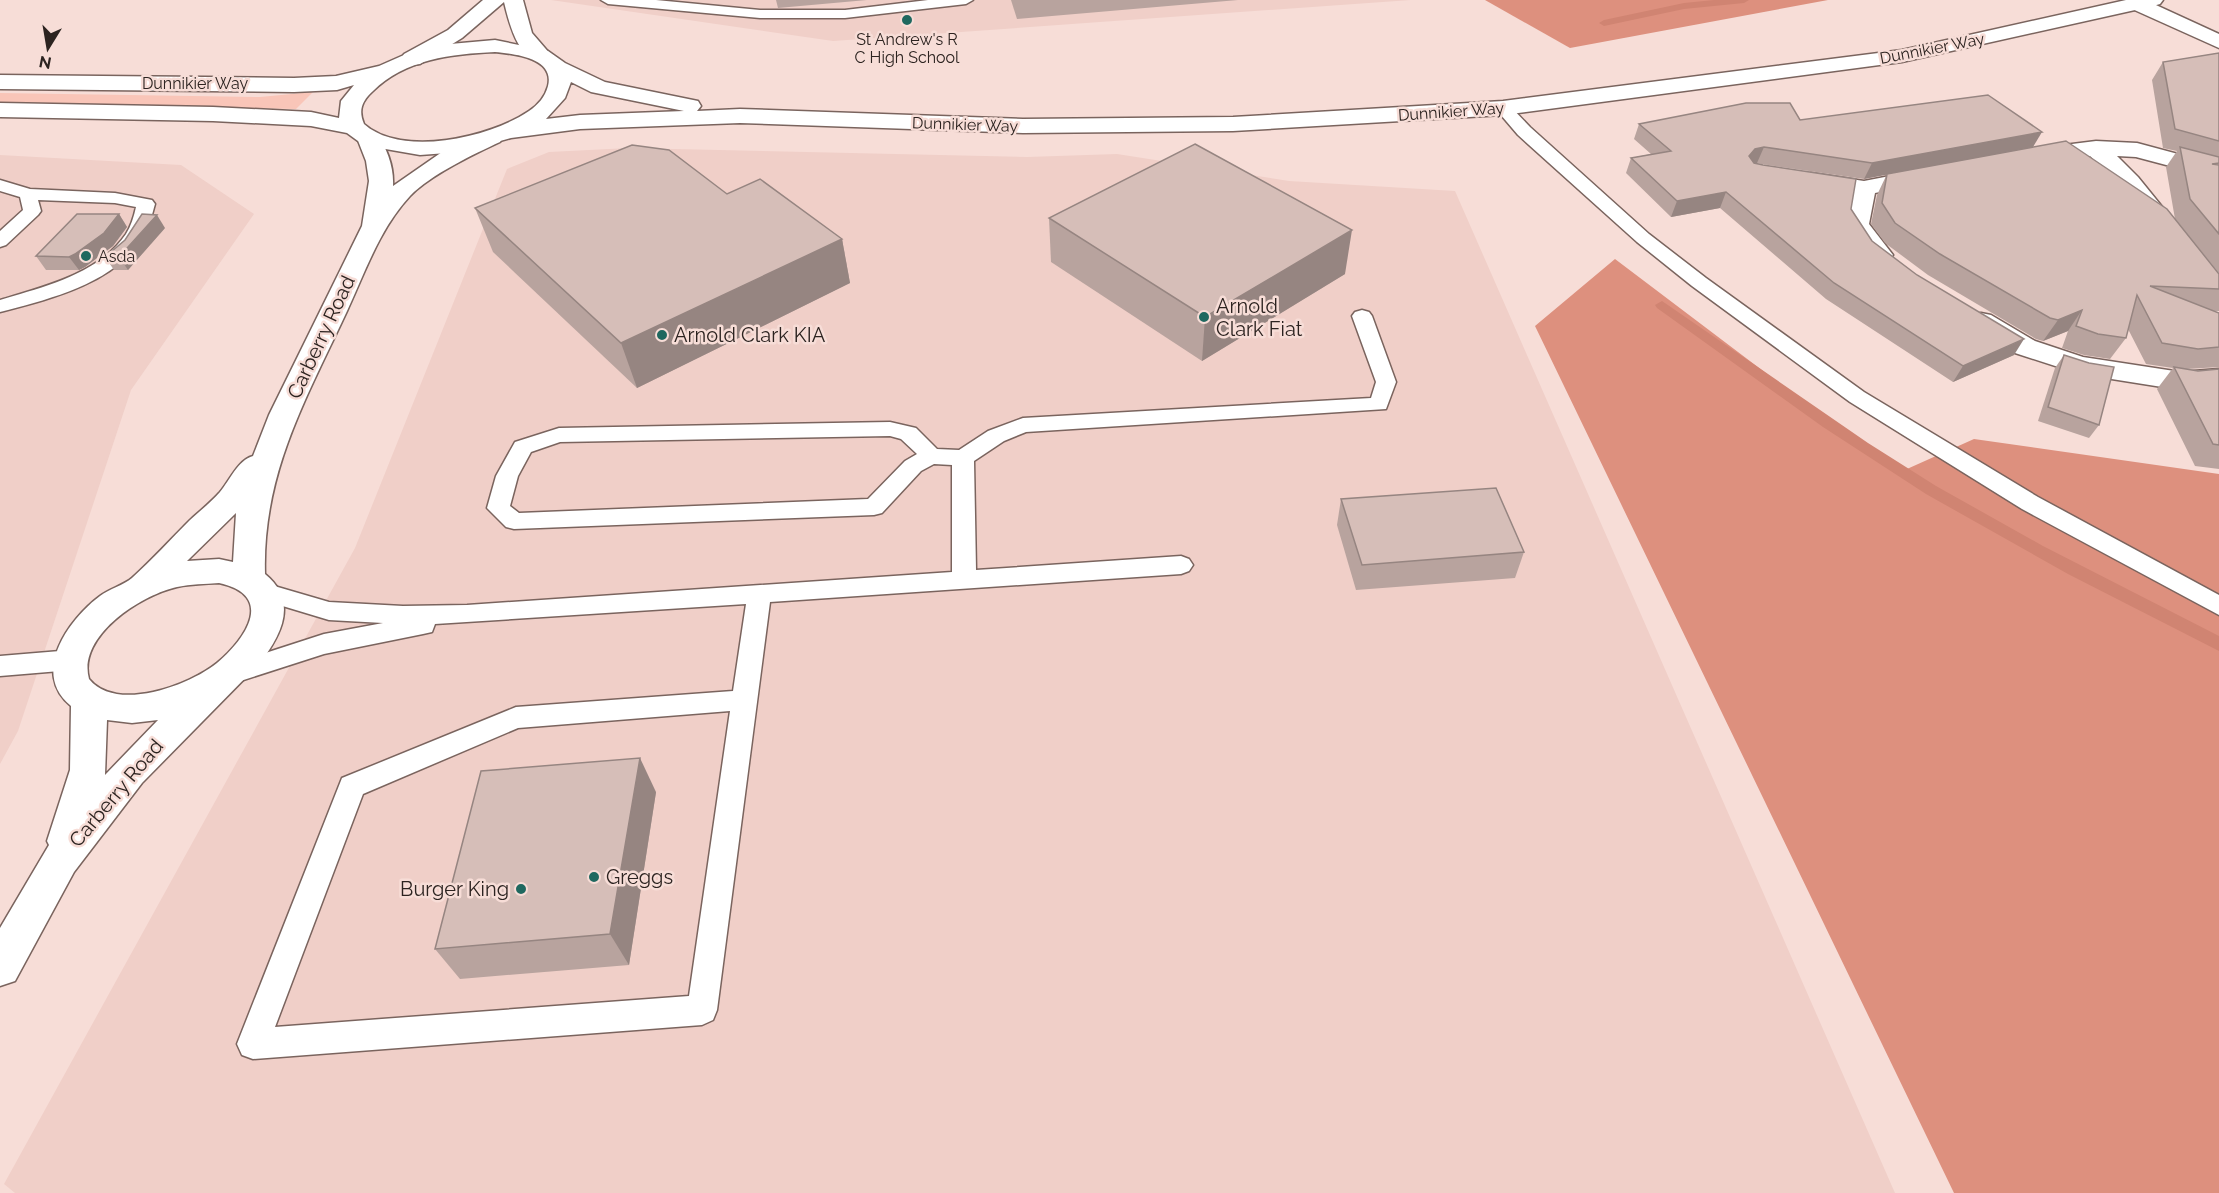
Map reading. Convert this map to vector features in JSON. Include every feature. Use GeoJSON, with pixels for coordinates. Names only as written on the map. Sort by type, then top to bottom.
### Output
{"type":"FeatureCollection","features":[{"type":"Feature","properties":{"kind":"main road"},"geometry":{"type":"LineString","coordinates":[[389,69],[412,59],[455,34],[495,0]]}},
{"type":"Feature","properties":{"kind":"main road"},"geometry":{"type":"LineString","coordinates":[[500,134],[536,116],[554,99],[561,83],[548,61],[522,34],[513,0]]}},
{"type":"Feature","properties":{"kind":"main road"},"geometry":{"type":"LineString","coordinates":[[2145,2],[2219,42]]}},
{"type":"Feature","properties":{"kind":"main road","name":"Dunnikier Way"},"geometry":{"type":"LineString","coordinates":[[0,110],[311,119],[362,133],[393,145],[424,148],[458,145],[500,134],[580,122],[740,116],[1023,126],[1222,124],[1503,108],[1902,56],[2145,2]]}},
{"type":"Feature","properties":{"kind":"main road","name":"Dunnikier Way"},"geometry":{"type":"LineString","coordinates":[[412,59],[439,51],[477,46],[519,49],[599,87],[740,116]]}},
{"type":"Feature","properties":{"kind":"main road","name":"Dunnikier Way"},"geometry":{"type":"LineString","coordinates":[[0,82],[336,84],[389,69]]}},
{"type":"Feature","properties":{"kind":"main road","name":"Carberry Road"},"geometry":{"type":"LineString","coordinates":[[374,226],[381,191],[381,162],[349,114],[353,98],[367,83],[389,69]]}},
{"type":"Feature","properties":{"kind":"main road","name":"Carberry Road"},"geometry":{"type":"LineString","coordinates":[[0,967],[60,860],[129,772],[223,676],[248,654],[263,631],[268,609],[256,585],[247,546],[253,501],[268,449],[374,226],[403,189],[450,157],[500,134]]}},
{"type":"Feature","properties":{"kind":"main road"},"geometry":{"type":"LineString","coordinates":[[2096,148],[2130,182],[2219,294]]}},
{"type":"Feature","properties":{"kind":"main road"},"geometry":{"type":"LineString","coordinates":[[2011,160],[2096,148],[2137,150],[2219,172]]}},
{"type":"Feature","properties":{"kind":"main road"},"geometry":{"type":"LineString","coordinates":[[1789,176],[1864,188],[1943,173]]}},
{"type":"Feature","properties":{"kind":"main road"},"geometry":{"type":"LineString","coordinates":[[1864,188],[1857,224],[1874,250],[1900,270]]}},
{"type":"Feature","properties":{"kind":"main road"},"geometry":{"type":"LineString","coordinates":[[1957,306],[2025,347],[2080,365],[2181,381],[2219,378]]}},
{"type":"Feature","properties":{"kind":"main road","name":"Carberry Road"},"geometry":{"type":"LineString","coordinates":[[139,589],[230,501],[268,449]]}},
{"type":"Feature","properties":{"kind":"main road","name":"Carberry Road"},"geometry":{"type":"LineString","coordinates":[[72,660],[74,649],[88,627],[111,605],[139,589],[170,576],[200,571],[227,571],[256,585]]}},
{"type":"Feature","properties":{"kind":"main road"},"geometry":{"type":"LineString","coordinates":[[72,660],[70,672],[77,691],[89,699]]}},
{"type":"Feature","properties":{"kind":"main road","name":"Carberry Road"},"geometry":{"type":"LineString","coordinates":[[89,699],[96,704],[123,709],[156,706],[192,694],[223,676]]}},
{"type":"Feature","properties":{"kind":"main road","name":"Carberry Road"},"geometry":{"type":"LineString","coordinates":[[60,860],[88,770],[89,699]]}},
{"type":"Feature","properties":{"kind":"lane"},"geometry":{"type":"LineString","coordinates":[[608,0],[760,14],[845,14],[966,0]]}},
{"type":"Feature","properties":{"kind":"lane"},"geometry":{"type":"LineString","coordinates":[[1503,108],[1524,131],[1643,238],[1699,282],[1857,397],[2030,503],[2219,606]]}},
{"type":"Feature","properties":{"kind":"lane"},"geometry":{"type":"LineString","coordinates":[[0,185],[28,194],[115,198],[146,204],[136,234],[108,264],[49,291],[0,306]]}},
{"type":"Feature","properties":{"kind":"lane"},"geometry":{"type":"LineString","coordinates":[[0,241],[32,211],[28,194]]}},
{"type":"Feature","properties":{"kind":"lane"},"geometry":{"type":"LineString","coordinates":[[931,456],[908,433],[890,429],[559,435],[523,447],[507,476],[498,508],[514,521],[874,507],[913,466],[931,456],[963,458],[996,436],[1023,425],[1379,404],[1386,382],[1362,316]]}},
{"type":"Feature","properties":{"kind":"lane"},"geometry":{"type":"LineString","coordinates":[[963,458],[964,580]]}},
{"type":"Feature","properties":{"kind":"lane"},"geometry":{"type":"LineString","coordinates":[[256,585],[328,611],[403,615],[466,615],[1181,565]]}},
{"type":"Feature","properties":{"kind":"lane"},"geometry":{"type":"LineString","coordinates":[[744,700],[516,718],[352,786],[253,1044],[702,1010],[759,594]]}},
{"type":"Feature","properties":{"kind":"lane"},"geometry":{"type":"LineString","coordinates":[[223,676],[324,644],[466,615]]}},
{"type":"Feature","properties":{"kind":"lane"},"geometry":{"type":"LineString","coordinates":[[0,666],[72,660]]}},
{"type":"Feature","properties":{"kind":"shaded area","name":"St Andrew's R C High School"},"geometry":{"type":"Polygon","coordinates":[[[551,0],[1411,0],[833,41],[551,0]]]}},
{"type":"Feature","properties":{"kind":"shaded area"},"geometry":{"type":"Polygon","coordinates":[[[1485,0],[1828,0],[1570,48],[1485,0]]]}},
{"type":"Feature","properties":{"kind":"shaded area"},"geometry":{"type":"Polygon","coordinates":[[[313,92],[296,109],[0,103],[0,93],[260,97],[313,92]]]}},
{"type":"Feature","properties":{"kind":"shaded area"},"geometry":{"type":"Polygon","coordinates":[[[629,148],[1027,157],[1117,154],[1289,181],[1455,191],[1895,1193],[15,1193],[4,1184],[355,548],[507,169],[549,152],[629,148]]]}},
{"type":"Feature","properties":{"kind":"shaded area"},"geometry":{"type":"Polygon","coordinates":[[[0,155],[181,165],[254,214],[131,390],[18,731],[0,764],[0,155]]]}},
{"type":"Feature","properties":{"kind":"shaded area"},"geometry":{"type":"Polygon","coordinates":[[[1615,259],[1898,473],[1974,439],[2219,474],[2219,1193],[1954,1193],[1535,326],[1615,259]]]}},
{"type":"Feature","properties":{"kind":"building"},"geometry":{"type":"Polygon","coordinates":[[[2219,53],[2219,141],[2175,129],[2163,62],[2219,53]]]}},
{"type":"Feature","properties":{"kind":"building"},"geometry":{"type":"Polygon","coordinates":[[[1988,95],[2042,132],[1872,163],[1764,147],[1755,149],[1749,156],[1754,163],[1763,165],[1856,179],[1851,209],[1872,241],[1917,275],[2024,339],[1963,366],[1834,283],[1726,192],[1677,201],[1631,158],[1671,151],[1639,124],[1746,103],[1790,103],[1800,120],[1988,95]]]}},
{"type":"Feature","properties":{"kind":"building"},"geometry":{"type":"Polygon","coordinates":[[[2066,141],[2167,209],[2219,274],[2219,289],[2150,286],[2219,313],[2219,347],[2198,349],[2162,343],[2137,295],[2126,338],[2098,334],[2076,326],[2082,310],[2058,320],[2050,318],[1940,254],[1895,223],[1882,203],[1887,174],[2066,141]]]}},
{"type":"Feature","properties":{"kind":"building"},"geometry":{"type":"Polygon","coordinates":[[[1195,144],[1352,230],[1205,317],[1049,218],[1195,144]]]}},
{"type":"Feature","properties":{"kind":"building","name":"Arnold Clark KIA"},"geometry":{"type":"Polygon","coordinates":[[[632,145],[669,150],[727,194],[760,179],[842,239],[621,343],[475,208],[632,145]]]}},
{"type":"Feature","properties":{"kind":"building"},"geometry":{"type":"Polygon","coordinates":[[[2180,147],[2219,157],[2219,163],[2212,164],[2219,165],[2219,234],[2190,199],[2180,147]]]}},
{"type":"Feature","properties":{"kind":"building"},"geometry":{"type":"Polygon","coordinates":[[[77,214],[119,214],[104,233],[75,254],[69,257],[36,256],[77,214]]]}},
{"type":"Feature","properties":{"kind":"building"},"geometry":{"type":"Polygon","coordinates":[[[142,214],[157,215],[119,257],[105,257],[125,240],[142,214]]]}},
{"type":"Feature","properties":{"kind":"building"},"geometry":{"type":"Polygon","coordinates":[[[2064,355],[2089,363],[2114,367],[2099,425],[2048,407],[2064,355]]]}},
{"type":"Feature","properties":{"kind":"building"},"geometry":{"type":"Polygon","coordinates":[[[2174,367],[2198,371],[2219,369],[2219,445],[2213,444],[2174,367]]]}},
{"type":"Feature","properties":{"kind":"building"},"geometry":{"type":"Polygon","coordinates":[[[1496,488],[1524,552],[1362,565],[1341,499],[1496,488]]]}},
{"type":"Feature","properties":{"kind":"building"},"geometry":{"type":"Polygon","coordinates":[[[640,758],[610,934],[435,949],[481,771],[640,758]]]}},
{"type":"Feature","properties":{"kind":"waterway"},"geometry":{"type":"LineString","coordinates":[[1604,23],[1684,6],[1744,0]]}},
{"type":"Feature","properties":{"kind":"waterway"},"geometry":{"type":"LineString","coordinates":[[1662,305],[1896,469],[2037,550],[2219,644]]}},
{"type":"Feature","properties":{"kind":"place","name":"St Andrew's R C High School"},"geometry":{"type":"Point","coordinates":[907,20]}},
{"type":"Feature","properties":{"kind":"place","name":"Asda"},"geometry":{"type":"Point","coordinates":[86,256]}},
{"type":"Feature","properties":{"kind":"place","name":"Arnold Clark Fiat"},"geometry":{"type":"Point","coordinates":[1204,317]}},
{"type":"Feature","properties":{"kind":"place","name":"Arnold Clark KIA"},"geometry":{"type":"Point","coordinates":[662,335]}},
{"type":"Feature","properties":{"kind":"place","name":"Greggs"},"geometry":{"type":"Point","coordinates":[594,877]}},
{"type":"Feature","properties":{"kind":"place","name":"Burger King"},"geometry":{"type":"Point","coordinates":[521,889]}}]}
